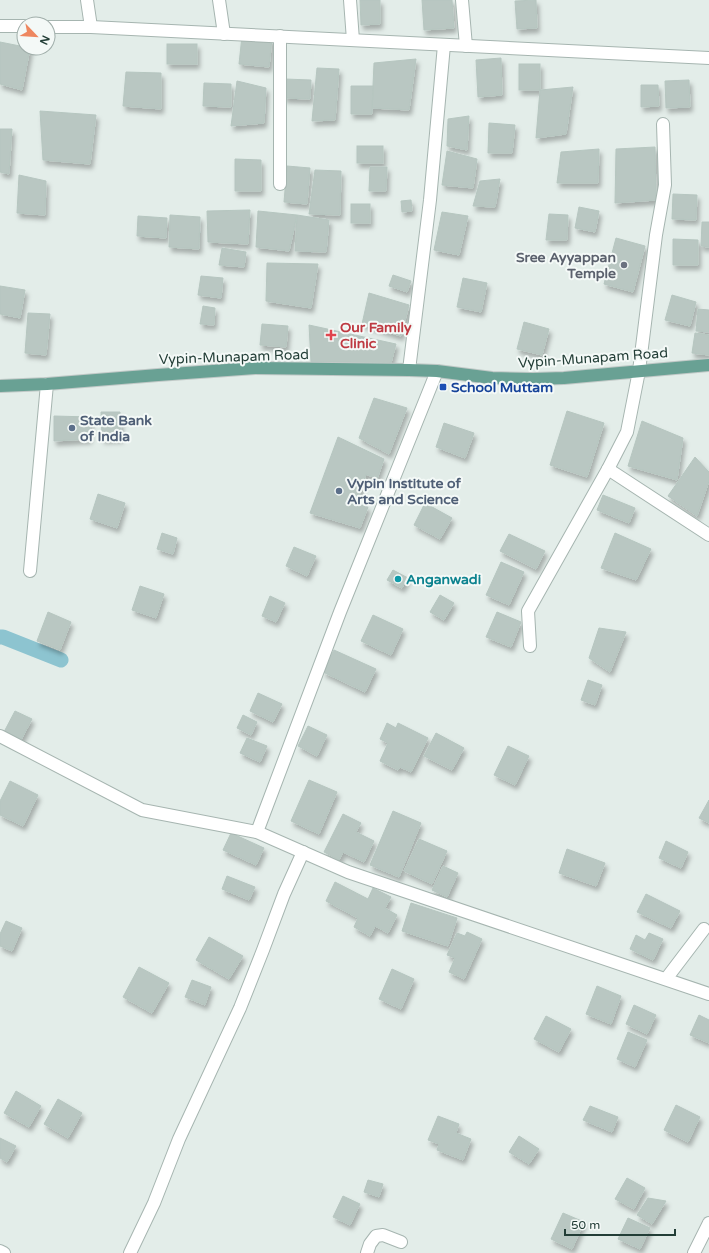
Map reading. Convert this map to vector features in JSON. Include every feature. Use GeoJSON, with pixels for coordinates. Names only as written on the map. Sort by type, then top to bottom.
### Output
{"type":"FeatureCollection","features":[{"type":"Feature","properties":{"kind":"main road","name":"Vypin-Munapam Road"},"geometry":{"type":"LineString","coordinates":[[0,386],[47,384],[255,368],[437,371],[492,378],[533,379],[564,378],[709,365]]}},
{"type":"Feature","properties":{"kind":"street"},"geometry":{"type":"LineString","coordinates":[[87,0],[90,27]]}},
{"type":"Feature","properties":{"kind":"street"},"geometry":{"type":"LineString","coordinates":[[219,0],[224,34]]}},
{"type":"Feature","properties":{"kind":"street"},"geometry":{"type":"LineString","coordinates":[[350,0],[353,40]]}},
{"type":"Feature","properties":{"kind":"street"},"geometry":{"type":"LineString","coordinates":[[462,0],[466,46]]}},
{"type":"Feature","properties":{"kind":"street"},"geometry":{"type":"LineString","coordinates":[[0,26],[16,26]]}},
{"type":"Feature","properties":{"kind":"street"},"geometry":{"type":"LineString","coordinates":[[56,26],[709,58]]}},
{"type":"Feature","properties":{"kind":"street"},"geometry":{"type":"LineString","coordinates":[[280,36],[280,184]]}},
{"type":"Feature","properties":{"kind":"street"},"geometry":{"type":"LineString","coordinates":[[409,370],[430,200],[444,45]]}},
{"type":"Feature","properties":{"kind":"street"},"geometry":{"type":"LineString","coordinates":[[530,646],[528,611],[608,469],[627,432],[639,371],[656,235],[665,186],[663,124]]}},
{"type":"Feature","properties":{"kind":"street"},"geometry":{"type":"LineString","coordinates":[[257,832],[340,612],[437,371]]}},
{"type":"Feature","properties":{"kind":"street"},"geometry":{"type":"LineString","coordinates":[[30,571],[47,384]]}},
{"type":"Feature","properties":{"kind":"street"},"geometry":{"type":"LineString","coordinates":[[608,469],[709,535]]}},
{"type":"Feature","properties":{"kind":"street"},"geometry":{"type":"LineString","coordinates":[[0,736],[142,810],[257,832],[348,872],[709,994]]}},
{"type":"Feature","properties":{"kind":"street"},"geometry":{"type":"LineString","coordinates":[[130,1253],[154,1203],[179,1139],[240,1008],[284,894],[303,852]]}},
{"type":"Feature","properties":{"kind":"street"},"geometry":{"type":"LineString","coordinates":[[666,979],[704,929]]}},
{"type":"Feature","properties":{"kind":"street"},"geometry":{"type":"LineString","coordinates":[[694,1253],[709,1222]]}},
{"type":"Feature","properties":{"kind":"street"},"geometry":{"type":"LineString","coordinates":[[367,1253],[370,1244],[376,1236],[383,1235],[401,1242]]}},
{"type":"Feature","properties":{"kind":"street"},"geometry":{"type":"LineString","coordinates":[[0,1251],[4,1253]]}},
{"type":"Feature","properties":{"kind":"building"},"geometry":{"type":"Polygon","coordinates":[[[360,0],[380,0],[380,24],[361,25],[360,0]]]}},
{"type":"Feature","properties":{"kind":"building"},"geometry":{"type":"Polygon","coordinates":[[[422,0],[452,0],[454,28],[424,30],[422,0]]]}},
{"type":"Feature","properties":{"kind":"building"},"geometry":{"type":"Polygon","coordinates":[[[536,0],[537,28],[517,29],[515,1],[536,0]]]}},
{"type":"Feature","properties":{"kind":"building"},"geometry":{"type":"Polygon","coordinates":[[[242,36],[272,39],[269,67],[239,64],[242,36]]]}},
{"type":"Feature","properties":{"kind":"building"},"geometry":{"type":"Polygon","coordinates":[[[0,42],[16,45],[16,56],[28,56],[22,90],[0,84],[0,42]]]}},
{"type":"Feature","properties":{"kind":"building"},"geometry":{"type":"Polygon","coordinates":[[[167,44],[197,44],[197,64],[167,64],[167,44]]]}},
{"type":"Feature","properties":{"kind":"building"},"geometry":{"type":"Polygon","coordinates":[[[501,58],[502,95],[478,97],[476,60],[501,58]]]}},
{"type":"Feature","properties":{"kind":"building"},"geometry":{"type":"Polygon","coordinates":[[[416,59],[409,110],[372,108],[374,63],[416,59]]]}},
{"type":"Feature","properties":{"kind":"building"},"geometry":{"type":"Polygon","coordinates":[[[519,64],[540,64],[540,90],[519,90],[519,64]]]}},
{"type":"Feature","properties":{"kind":"building"},"geometry":{"type":"Polygon","coordinates":[[[317,68],[339,69],[335,120],[312,121],[317,68]]]}},
{"type":"Feature","properties":{"kind":"building"},"geometry":{"type":"Polygon","coordinates":[[[126,72],[161,73],[161,109],[123,106],[126,72]]]}},
{"type":"Feature","properties":{"kind":"building"},"geometry":{"type":"Polygon","coordinates":[[[285,79],[311,80],[310,99],[284,98],[285,79]]]}},
{"type":"Feature","properties":{"kind":"building"},"geometry":{"type":"Polygon","coordinates":[[[689,80],[690,107],[666,108],[665,81],[689,80]]]}},
{"type":"Feature","properties":{"kind":"building"},"geometry":{"type":"Polygon","coordinates":[[[237,81],[266,88],[264,123],[231,126],[237,81]]]}},
{"type":"Feature","properties":{"kind":"building"},"geometry":{"type":"Polygon","coordinates":[[[204,83],[231,84],[231,107],[203,106],[204,83]]]}},
{"type":"Feature","properties":{"kind":"building"},"geometry":{"type":"Polygon","coordinates":[[[641,85],[658,85],[659,106],[641,107],[641,85]]]}},
{"type":"Feature","properties":{"kind":"building"},"geometry":{"type":"Polygon","coordinates":[[[351,86],[373,86],[372,114],[351,114],[351,86]]]}},
{"type":"Feature","properties":{"kind":"building"},"geometry":{"type":"Polygon","coordinates":[[[573,87],[566,134],[536,138],[540,90],[573,87]]]}},
{"type":"Feature","properties":{"kind":"building"},"geometry":{"type":"Polygon","coordinates":[[[40,111],[96,115],[90,164],[43,160],[40,111]]]}},
{"type":"Feature","properties":{"kind":"building"},"geometry":{"type":"Polygon","coordinates":[[[469,116],[467,150],[447,146],[448,119],[469,116]]]}},
{"type":"Feature","properties":{"kind":"building"},"geometry":{"type":"Polygon","coordinates":[[[489,123],[515,125],[512,153],[488,153],[489,123]]]}},
{"type":"Feature","properties":{"kind":"building"},"geometry":{"type":"Polygon","coordinates":[[[0,129],[12,129],[9,174],[0,172],[0,129]]]}},
{"type":"Feature","properties":{"kind":"building"},"geometry":{"type":"Polygon","coordinates":[[[357,146],[383,146],[383,163],[357,163],[357,146]]]}},
{"type":"Feature","properties":{"kind":"building"},"geometry":{"type":"Polygon","coordinates":[[[655,147],[656,200],[615,203],[616,149],[655,147]]]}},
{"type":"Feature","properties":{"kind":"building"},"geometry":{"type":"Polygon","coordinates":[[[599,149],[598,183],[557,183],[561,152],[599,149]]]}},
{"type":"Feature","properties":{"kind":"building"},"geometry":{"type":"Polygon","coordinates":[[[447,151],[477,159],[473,188],[442,185],[447,151]]]}},
{"type":"Feature","properties":{"kind":"building"},"geometry":{"type":"Polygon","coordinates":[[[235,159],[261,160],[261,191],[235,191],[235,159]]]}},
{"type":"Feature","properties":{"kind":"building"},"geometry":{"type":"Polygon","coordinates":[[[287,166],[310,168],[307,204],[284,202],[287,166]]]}},
{"type":"Feature","properties":{"kind":"building"},"geometry":{"type":"Polygon","coordinates":[[[370,167],[387,167],[386,191],[369,191],[370,167]]]}},
{"type":"Feature","properties":{"kind":"building"},"geometry":{"type":"Polygon","coordinates":[[[315,170],[341,171],[340,215],[309,214],[315,170]]]}},
{"type":"Feature","properties":{"kind":"building"},"geometry":{"type":"Polygon","coordinates":[[[19,175],[46,181],[45,215],[17,213],[19,175]]]}},
{"type":"Feature","properties":{"kind":"building"},"geometry":{"type":"Polygon","coordinates":[[[500,179],[495,207],[473,206],[480,181],[500,179]]]}},
{"type":"Feature","properties":{"kind":"building"},"geometry":{"type":"Polygon","coordinates":[[[673,194],[697,195],[696,220],[672,219],[673,194]]]}},
{"type":"Feature","properties":{"kind":"building"},"geometry":{"type":"Polygon","coordinates":[[[411,200],[412,211],[402,212],[401,201],[411,200]]]}},
{"type":"Feature","properties":{"kind":"building"},"geometry":{"type":"Polygon","coordinates":[[[351,204],[370,204],[370,223],[351,223],[351,204]]]}},
{"type":"Feature","properties":{"kind":"building"},"geometry":{"type":"Polygon","coordinates":[[[579,207],[599,211],[595,232],[575,228],[579,207]]]}},
{"type":"Feature","properties":{"kind":"building"},"geometry":{"type":"Polygon","coordinates":[[[250,210],[248,244],[208,242],[207,211],[250,210]]]}},
{"type":"Feature","properties":{"kind":"building"},"geometry":{"type":"Polygon","coordinates":[[[258,211],[297,215],[289,251],[256,247],[258,211]]]}},
{"type":"Feature","properties":{"kind":"building"},"geometry":{"type":"Polygon","coordinates":[[[442,212],[468,216],[459,255],[434,250],[442,212]]]}},
{"type":"Feature","properties":{"kind":"building"},"geometry":{"type":"Polygon","coordinates":[[[549,214],[568,215],[567,240],[546,240],[549,214]]]}},
{"type":"Feature","properties":{"kind":"building"},"geometry":{"type":"Polygon","coordinates":[[[170,215],[200,217],[199,249],[169,247],[170,215]]]}},
{"type":"Feature","properties":{"kind":"building"},"geometry":{"type":"Polygon","coordinates":[[[297,215],[329,220],[326,252],[295,251],[297,215]]]}},
{"type":"Feature","properties":{"kind":"building"},"geometry":{"type":"Polygon","coordinates":[[[138,216],[167,218],[166,238],[137,236],[138,216]]]}},
{"type":"Feature","properties":{"kind":"building"},"geometry":{"type":"Polygon","coordinates":[[[702,222],[709,222],[709,247],[701,246],[702,222]]]}},
{"type":"Feature","properties":{"kind":"building","name":"Sree Ayyappan Temple"},"geometry":{"type":"Polygon","coordinates":[[[616,238],[645,246],[633,292],[604,284],[616,238]]]}},
{"type":"Feature","properties":{"kind":"building"},"geometry":{"type":"Polygon","coordinates":[[[673,239],[698,240],[698,265],[673,265],[673,239]]]}},
{"type":"Feature","properties":{"kind":"building"},"geometry":{"type":"Polygon","coordinates":[[[222,248],[246,252],[244,267],[219,265],[222,248]]]}},
{"type":"Feature","properties":{"kind":"building"},"geometry":{"type":"Polygon","coordinates":[[[267,263],[318,264],[311,308],[266,301],[267,263]]]}},
{"type":"Feature","properties":{"kind":"building"},"geometry":{"type":"Polygon","coordinates":[[[393,275],[411,281],[407,292],[389,286],[393,275]]]}},
{"type":"Feature","properties":{"kind":"building"},"geometry":{"type":"Polygon","coordinates":[[[201,276],[223,278],[221,298],[198,295],[201,276]]]}},
{"type":"Feature","properties":{"kind":"building"},"geometry":{"type":"Polygon","coordinates":[[[463,278],[487,283],[481,312],[457,307],[463,278]]]}},
{"type":"Feature","properties":{"kind":"building"},"geometry":{"type":"Polygon","coordinates":[[[0,286],[25,290],[20,318],[0,314],[0,286]]]}},
{"type":"Feature","properties":{"kind":"building"},"geometry":{"type":"Polygon","coordinates":[[[369,293],[409,305],[401,336],[362,324],[369,293]]]}},
{"type":"Feature","properties":{"kind":"building"},"geometry":{"type":"Polygon","coordinates":[[[672,295],[696,302],[690,326],[665,320],[672,295]]]}},
{"type":"Feature","properties":{"kind":"building"},"geometry":{"type":"Polygon","coordinates":[[[203,306],[215,308],[214,325],[200,324],[203,306]]]}},
{"type":"Feature","properties":{"kind":"building"},"geometry":{"type":"Polygon","coordinates":[[[698,309],[709,310],[709,332],[696,331],[698,309]]]}},
{"type":"Feature","properties":{"kind":"building"},"geometry":{"type":"Polygon","coordinates":[[[28,313],[50,314],[46,355],[25,353],[28,313]]]}},
{"type":"Feature","properties":{"kind":"building"},"geometry":{"type":"Polygon","coordinates":[[[524,322],[549,329],[542,355],[517,349],[524,322]]]}},
{"type":"Feature","properties":{"kind":"building"},"geometry":{"type":"Polygon","coordinates":[[[262,324],[288,326],[286,347],[260,345],[262,324]]]}},
{"type":"Feature","properties":{"kind":"building","name":"Our Family Clinic"},"geometry":{"type":"Polygon","coordinates":[[[309,325],[396,344],[391,363],[311,362],[309,325]]]}},
{"type":"Feature","properties":{"kind":"building"},"geometry":{"type":"Polygon","coordinates":[[[695,333],[709,335],[709,355],[692,353],[695,333]]]}},
{"type":"Feature","properties":{"kind":"building"},"geometry":{"type":"Polygon","coordinates":[[[374,398],[407,408],[389,454],[359,438],[374,398]]]}},
{"type":"Feature","properties":{"kind":"building"},"geometry":{"type":"Polygon","coordinates":[[[567,411],[604,423],[587,477],[550,465],[567,411]]]}},
{"type":"Feature","properties":{"kind":"building"},"geometry":{"type":"Polygon","coordinates":[[[101,412],[120,412],[121,438],[102,439],[101,412]]]}},
{"type":"Feature","properties":{"kind":"building","name":"State Bank of India"},"geometry":{"type":"Polygon","coordinates":[[[54,416],[91,417],[89,439],[54,441],[54,416]]]}},
{"type":"Feature","properties":{"kind":"building"},"geometry":{"type":"Polygon","coordinates":[[[642,421],[683,438],[677,480],[628,466],[642,421]]]}},
{"type":"Feature","properties":{"kind":"building"},"geometry":{"type":"Polygon","coordinates":[[[444,423],[474,433],[465,458],[436,447],[444,423]]]}},
{"type":"Feature","properties":{"kind":"building","name":"Vypin Institute of Arts and Science"},"geometry":{"type":"Polygon","coordinates":[[[338,437],[384,459],[377,479],[366,474],[357,503],[368,507],[360,528],[310,513],[338,437]]]}},
{"type":"Feature","properties":{"kind":"building"},"geometry":{"type":"Polygon","coordinates":[[[695,457],[709,472],[709,481],[697,516],[668,496],[695,457]]]}},
{"type":"Feature","properties":{"kind":"building"},"geometry":{"type":"Polygon","coordinates":[[[98,494],[125,503],[117,528],[90,519],[98,494]]]}},
{"type":"Feature","properties":{"kind":"building"},"geometry":{"type":"Polygon","coordinates":[[[603,495],[635,508],[629,523],[597,510],[603,495]]]}},
{"type":"Feature","properties":{"kind":"building"},"geometry":{"type":"Polygon","coordinates":[[[425,503],[452,518],[440,539],[414,525],[425,503]]]}},
{"type":"Feature","properties":{"kind":"building"},"geometry":{"type":"Polygon","coordinates":[[[162,533],[177,538],[173,554],[157,549],[162,533]]]}},
{"type":"Feature","properties":{"kind":"building"},"geometry":{"type":"Polygon","coordinates":[[[615,533],[651,549],[636,580],[601,568],[615,533]]]}},
{"type":"Feature","properties":{"kind":"building"},"geometry":{"type":"Polygon","coordinates":[[[509,534],[545,551],[536,569],[500,551],[509,534]]]}},
{"type":"Feature","properties":{"kind":"building"},"geometry":{"type":"Polygon","coordinates":[[[294,547],[316,556],[307,576],[286,566],[294,547]]]}},
{"type":"Feature","properties":{"kind":"building"},"geometry":{"type":"Polygon","coordinates":[[[501,562],[524,572],[509,605],[486,595],[501,562]]]}},
{"type":"Feature","properties":{"kind":"building","name":"Anganwadi"},"geometry":{"type":"Polygon","coordinates":[[[393,570],[408,578],[402,588],[387,580],[393,570]]]}},
{"type":"Feature","properties":{"kind":"building"},"geometry":{"type":"Polygon","coordinates":[[[140,586],[164,594],[156,618],[132,610],[140,586]]]}},
{"type":"Feature","properties":{"kind":"building"},"geometry":{"type":"Polygon","coordinates":[[[440,595],[454,603],[444,620],[430,612],[440,595]]]}},
{"type":"Feature","properties":{"kind":"building"},"geometry":{"type":"Polygon","coordinates":[[[270,596],[285,603],[276,622],[262,616],[270,596]]]}},
{"type":"Feature","properties":{"kind":"building"},"geometry":{"type":"Polygon","coordinates":[[[48,612],[71,622],[60,650],[37,641],[48,612]]]}},
{"type":"Feature","properties":{"kind":"building"},"geometry":{"type":"Polygon","coordinates":[[[497,612],[521,622],[511,647],[486,637],[497,612]]]}},
{"type":"Feature","properties":{"kind":"building"},"geometry":{"type":"Polygon","coordinates":[[[373,615],[403,629],[391,655],[361,641],[373,615]]]}},
{"type":"Feature","properties":{"kind":"building"},"geometry":{"type":"Polygon","coordinates":[[[599,628],[626,632],[610,672],[589,658],[599,628]]]}},
{"type":"Feature","properties":{"kind":"building"},"geometry":{"type":"Polygon","coordinates":[[[334,650],[376,669],[365,692],[323,672],[334,650]]]}},
{"type":"Feature","properties":{"kind":"building"},"geometry":{"type":"Polygon","coordinates":[[[588,680],[602,685],[595,705],[581,700],[588,680]]]}},
{"type":"Feature","properties":{"kind":"building"},"geometry":{"type":"Polygon","coordinates":[[[258,693],[282,704],[273,722],[250,711],[258,693]]]}},
{"type":"Feature","properties":{"kind":"building"},"geometry":{"type":"Polygon","coordinates":[[[15,711],[32,719],[21,740],[4,732],[15,711]]]}},
{"type":"Feature","properties":{"kind":"building"},"geometry":{"type":"Polygon","coordinates":[[[243,715],[257,722],[251,735],[237,728],[243,715]]]}},
{"type":"Feature","properties":{"kind":"building"},"geometry":{"type":"Polygon","coordinates":[[[387,723],[396,728],[398,723],[428,738],[411,772],[400,767],[398,770],[380,761],[388,743],[380,739],[387,723]]]}},
{"type":"Feature","properties":{"kind":"building"},"geometry":{"type":"Polygon","coordinates":[[[308,726],[327,735],[317,756],[298,746],[308,726]]]}},
{"type":"Feature","properties":{"kind":"building"},"geometry":{"type":"Polygon","coordinates":[[[436,733],[464,748],[452,770],[424,756],[436,733]]]}},
{"type":"Feature","properties":{"kind":"building"},"geometry":{"type":"Polygon","coordinates":[[[247,738],[267,746],[260,762],[240,753],[247,738]]]}},
{"type":"Feature","properties":{"kind":"building"},"geometry":{"type":"Polygon","coordinates":[[[508,746],[529,756],[515,785],[494,775],[508,746]]]}},
{"type":"Feature","properties":{"kind":"building"},"geometry":{"type":"Polygon","coordinates":[[[309,780],[337,792],[319,834],[291,821],[309,780]]]}},
{"type":"Feature","properties":{"kind":"building"},"geometry":{"type":"Polygon","coordinates":[[[10,781],[38,795],[23,826],[0,815],[0,801],[10,781]]]}},
{"type":"Feature","properties":{"kind":"building"},"geometry":{"type":"Polygon","coordinates":[[[709,800],[709,823],[699,818],[709,800]]]}},
{"type":"Feature","properties":{"kind":"building"},"geometry":{"type":"Polygon","coordinates":[[[393,811],[421,823],[399,877],[370,865],[393,811]]]}},
{"type":"Feature","properties":{"kind":"building"},"geometry":{"type":"Polygon","coordinates":[[[343,814],[361,823],[356,832],[374,841],[364,862],[343,852],[339,860],[324,852],[343,814]]]}},
{"type":"Feature","properties":{"kind":"building"},"geometry":{"type":"Polygon","coordinates":[[[231,833],[264,848],[256,865],[223,850],[231,833]]]}},
{"type":"Feature","properties":{"kind":"building"},"geometry":{"type":"Polygon","coordinates":[[[419,839],[447,851],[432,884],[404,871],[419,839]]]}},
{"type":"Feature","properties":{"kind":"building"},"geometry":{"type":"Polygon","coordinates":[[[666,841],[688,852],[681,868],[659,858],[666,841]]]}},
{"type":"Feature","properties":{"kind":"building"},"geometry":{"type":"Polygon","coordinates":[[[567,849],[605,863],[596,886],[559,873],[567,849]]]}},
{"type":"Feature","properties":{"kind":"building"},"geometry":{"type":"Polygon","coordinates":[[[443,866],[458,873],[447,897],[432,890],[443,866]]]}},
{"type":"Feature","properties":{"kind":"building"},"geometry":{"type":"Polygon","coordinates":[[[227,876],[255,887],[249,900],[222,889],[227,876]]]}},
{"type":"Feature","properties":{"kind":"building"},"geometry":{"type":"Polygon","coordinates":[[[335,882],[368,899],[373,888],[391,897],[385,908],[397,915],[388,933],[375,926],[370,936],[354,927],[358,918],[326,901],[335,882]]]}},
{"type":"Feature","properties":{"kind":"building"},"geometry":{"type":"Polygon","coordinates":[[[646,894],[680,911],[671,928],[637,912],[646,894]]]}},
{"type":"Feature","properties":{"kind":"building"},"geometry":{"type":"Polygon","coordinates":[[[411,903],[457,918],[448,946],[402,931],[411,903]]]}},
{"type":"Feature","properties":{"kind":"building"},"geometry":{"type":"Polygon","coordinates":[[[6,921],[22,928],[12,951],[0,946],[0,934],[6,921]]]}},
{"type":"Feature","properties":{"kind":"building"},"geometry":{"type":"Polygon","coordinates":[[[467,932],[482,939],[464,979],[449,972],[455,958],[447,955],[457,933],[465,936],[467,932]]]}},
{"type":"Feature","properties":{"kind":"building"},"geometry":{"type":"Polygon","coordinates":[[[649,933],[663,939],[653,960],[630,949],[636,935],[645,940],[649,933]]]}},
{"type":"Feature","properties":{"kind":"building"},"geometry":{"type":"Polygon","coordinates":[[[209,937],[243,956],[229,979],[196,960],[209,937]]]}},
{"type":"Feature","properties":{"kind":"building"},"geometry":{"type":"Polygon","coordinates":[[[139,967],[169,983],[152,1013],[123,997],[139,967]]]}},
{"type":"Feature","properties":{"kind":"building"},"geometry":{"type":"Polygon","coordinates":[[[392,969],[414,979],[401,1009],[379,999],[392,969]]]}},
{"type":"Feature","properties":{"kind":"building"},"geometry":{"type":"Polygon","coordinates":[[[192,980],[211,987],[205,1005],[185,997],[192,980]]]}},
{"type":"Feature","properties":{"kind":"building"},"geometry":{"type":"Polygon","coordinates":[[[597,986],[621,996],[611,1024],[586,1014],[597,986]]]}},
{"type":"Feature","properties":{"kind":"building"},"geometry":{"type":"Polygon","coordinates":[[[634,1005],[656,1015],[647,1034],[626,1024],[634,1005]]]}},
{"type":"Feature","properties":{"kind":"building"},"geometry":{"type":"Polygon","coordinates":[[[699,1015],[709,1020],[709,1043],[690,1035],[699,1015]]]}},
{"type":"Feature","properties":{"kind":"building"},"geometry":{"type":"Polygon","coordinates":[[[546,1016],[571,1029],[559,1052],[534,1039],[546,1016]]]}},
{"type":"Feature","properties":{"kind":"building"},"geometry":{"type":"Polygon","coordinates":[[[628,1032],[647,1040],[635,1067],[617,1059],[628,1032]]]}},
{"type":"Feature","properties":{"kind":"building"},"geometry":{"type":"Polygon","coordinates":[[[16,1091],[41,1106],[29,1127],[4,1113],[16,1091]]]}},
{"type":"Feature","properties":{"kind":"building"},"geometry":{"type":"Polygon","coordinates":[[[58,1099],[82,1113],[68,1138],[44,1124],[58,1099]]]}},
{"type":"Feature","properties":{"kind":"building"},"geometry":{"type":"Polygon","coordinates":[[[676,1105],[700,1117],[688,1142],[664,1130],[676,1105]]]}},
{"type":"Feature","properties":{"kind":"building"},"geometry":{"type":"Polygon","coordinates":[[[590,1106],[618,1117],[612,1132],[583,1120],[590,1106]]]}},
{"type":"Feature","properties":{"kind":"building"},"geometry":{"type":"Polygon","coordinates":[[[438,1116],[459,1124],[456,1133],[471,1139],[463,1160],[437,1150],[439,1144],[428,1140],[438,1116]]]}},
{"type":"Feature","properties":{"kind":"building"},"geometry":{"type":"Polygon","coordinates":[[[519,1136],[539,1149],[529,1164],[509,1152],[519,1136]]]}},
{"type":"Feature","properties":{"kind":"building"},"geometry":{"type":"Polygon","coordinates":[[[0,1138],[16,1146],[7,1162],[0,1158],[0,1138]]]}},
{"type":"Feature","properties":{"kind":"building"},"geometry":{"type":"Polygon","coordinates":[[[627,1178],[645,1188],[634,1209],[615,1199],[627,1178]]]}},
{"type":"Feature","properties":{"kind":"building"},"geometry":{"type":"Polygon","coordinates":[[[368,1180],[383,1184],[379,1197],[364,1192],[368,1180]]]}},
{"type":"Feature","properties":{"kind":"building"},"geometry":{"type":"Polygon","coordinates":[[[343,1196],[360,1204],[350,1225],[333,1217],[343,1196]]]}},
{"type":"Feature","properties":{"kind":"building"},"geometry":{"type":"Polygon","coordinates":[[[648,1198],[666,1201],[652,1224],[637,1215],[648,1198]]]}},
{"type":"Feature","properties":{"kind":"building"},"geometry":{"type":"Polygon","coordinates":[[[563,1213],[584,1222],[572,1249],[551,1239],[563,1213]]]}},
{"type":"Feature","properties":{"kind":"building"},"geometry":{"type":"Polygon","coordinates":[[[628,1218],[650,1228],[640,1249],[618,1239],[628,1218]]]}},
{"type":"Feature","properties":{"kind":"waterway"},"geometry":{"type":"LineString","coordinates":[[0,637],[61,660]]}},
{"type":"Feature","properties":{"kind":"place","name":"Sree Ayyappan Temple"},"geometry":{"type":"Point","coordinates":[624,265]}},
{"type":"Feature","properties":{"kind":"place","name":"Our Family Clinic"},"geometry":{"type":"Point","coordinates":[331,335]}},
{"type":"Feature","properties":{"kind":"place","name":"School Muttam"},"geometry":{"type":"Point","coordinates":[443,387]}},
{"type":"Feature","properties":{"kind":"place","name":"State Bank of India"},"geometry":{"type":"Point","coordinates":[72,428]}},
{"type":"Feature","properties":{"kind":"place","name":"Vypin Institute of Arts and Science"},"geometry":{"type":"Point","coordinates":[339,491]}},
{"type":"Feature","properties":{"kind":"place","name":"Anganwadi"},"geometry":{"type":"Point","coordinates":[398,579]}}]}
